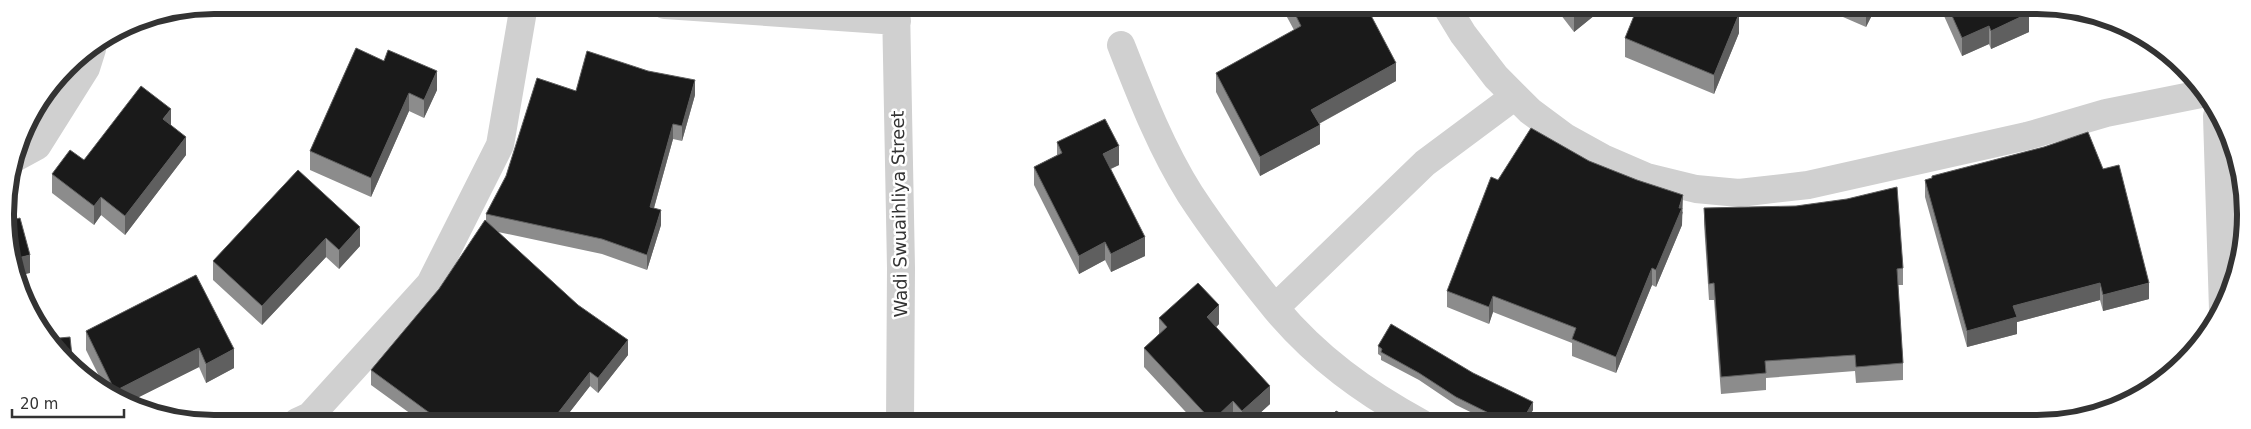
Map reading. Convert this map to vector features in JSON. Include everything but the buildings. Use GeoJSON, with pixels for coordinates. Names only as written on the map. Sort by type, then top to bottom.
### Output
{"type":"FeatureCollection","features":[{"type":"Feature","properties":{"kind":"street"},"geometry":{"type":"LineString","coordinates":[[311,415],[430,284],[500,145],[522,14]]}},
{"type":"Feature","properties":{"kind":"street","name":"Wadi Swuaihliya Street"},"geometry":{"type":"LineString","coordinates":[[897,14],[901,268],[900,415]]}},
{"type":"Feature","properties":{"kind":"street"},"geometry":{"type":"LineString","coordinates":[[1451,14],[1463,34],[1490,70],[1530,111],[1565,137],[1602,158],[1647,177],[1696,189],[1739,193],[1808,185],[1869,173],[2027,136],[2106,113],[2198,95]]}},
{"type":"Feature","properties":{"kind":"street"},"geometry":{"type":"LineString","coordinates":[[1120,45],[1166,150],[1190,194],[1233,257],[1295,332],[1341,374],[1406,415]]}},
{"type":"Feature","properties":{"kind":"street"},"geometry":{"type":"LineString","coordinates":[[23,154],[37,146],[86,68],[89,57]]}},
{"type":"Feature","properties":{"kind":"street"},"geometry":{"type":"LineString","coordinates":[[1275,308],[1425,163],[1515,96]]}},
{"type":"Feature","properties":{"kind":"street"},"geometry":{"type":"LineString","coordinates":[[2217,127],[2222,290]]}}]}
